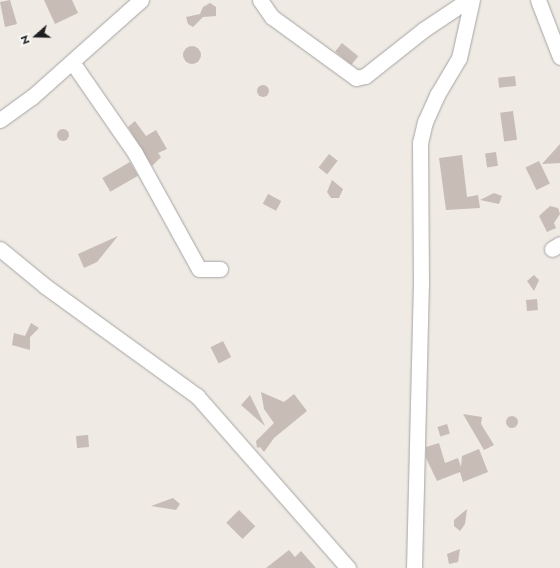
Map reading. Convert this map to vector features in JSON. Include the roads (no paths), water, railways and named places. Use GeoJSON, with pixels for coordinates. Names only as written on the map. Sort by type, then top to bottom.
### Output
{"type":"FeatureCollection","features":[{"type":"Feature","properties":{"kind":"street"},"geometry":{"type":"LineString","coordinates":[[0,120],[72,62],[141,0]]}},
{"type":"Feature","properties":{"kind":"street"},"geometry":{"type":"LineString","coordinates":[[260,0],[272,17],[356,78],[365,76],[424,30],[468,0]]}},
{"type":"Feature","properties":{"kind":"street"},"geometry":{"type":"LineString","coordinates":[[414,568],[421,284],[420,142],[425,122],[437,95],[459,58],[472,0]]}},
{"type":"Feature","properties":{"kind":"street"},"geometry":{"type":"LineString","coordinates":[[536,3],[560,58]]}},
{"type":"Feature","properties":{"kind":"street"},"geometry":{"type":"LineString","coordinates":[[72,62],[135,153],[199,269],[220,269]]}},
{"type":"Feature","properties":{"kind":"street"},"geometry":{"type":"LineString","coordinates":[[0,249],[45,286],[197,396],[348,568]]}}]}
